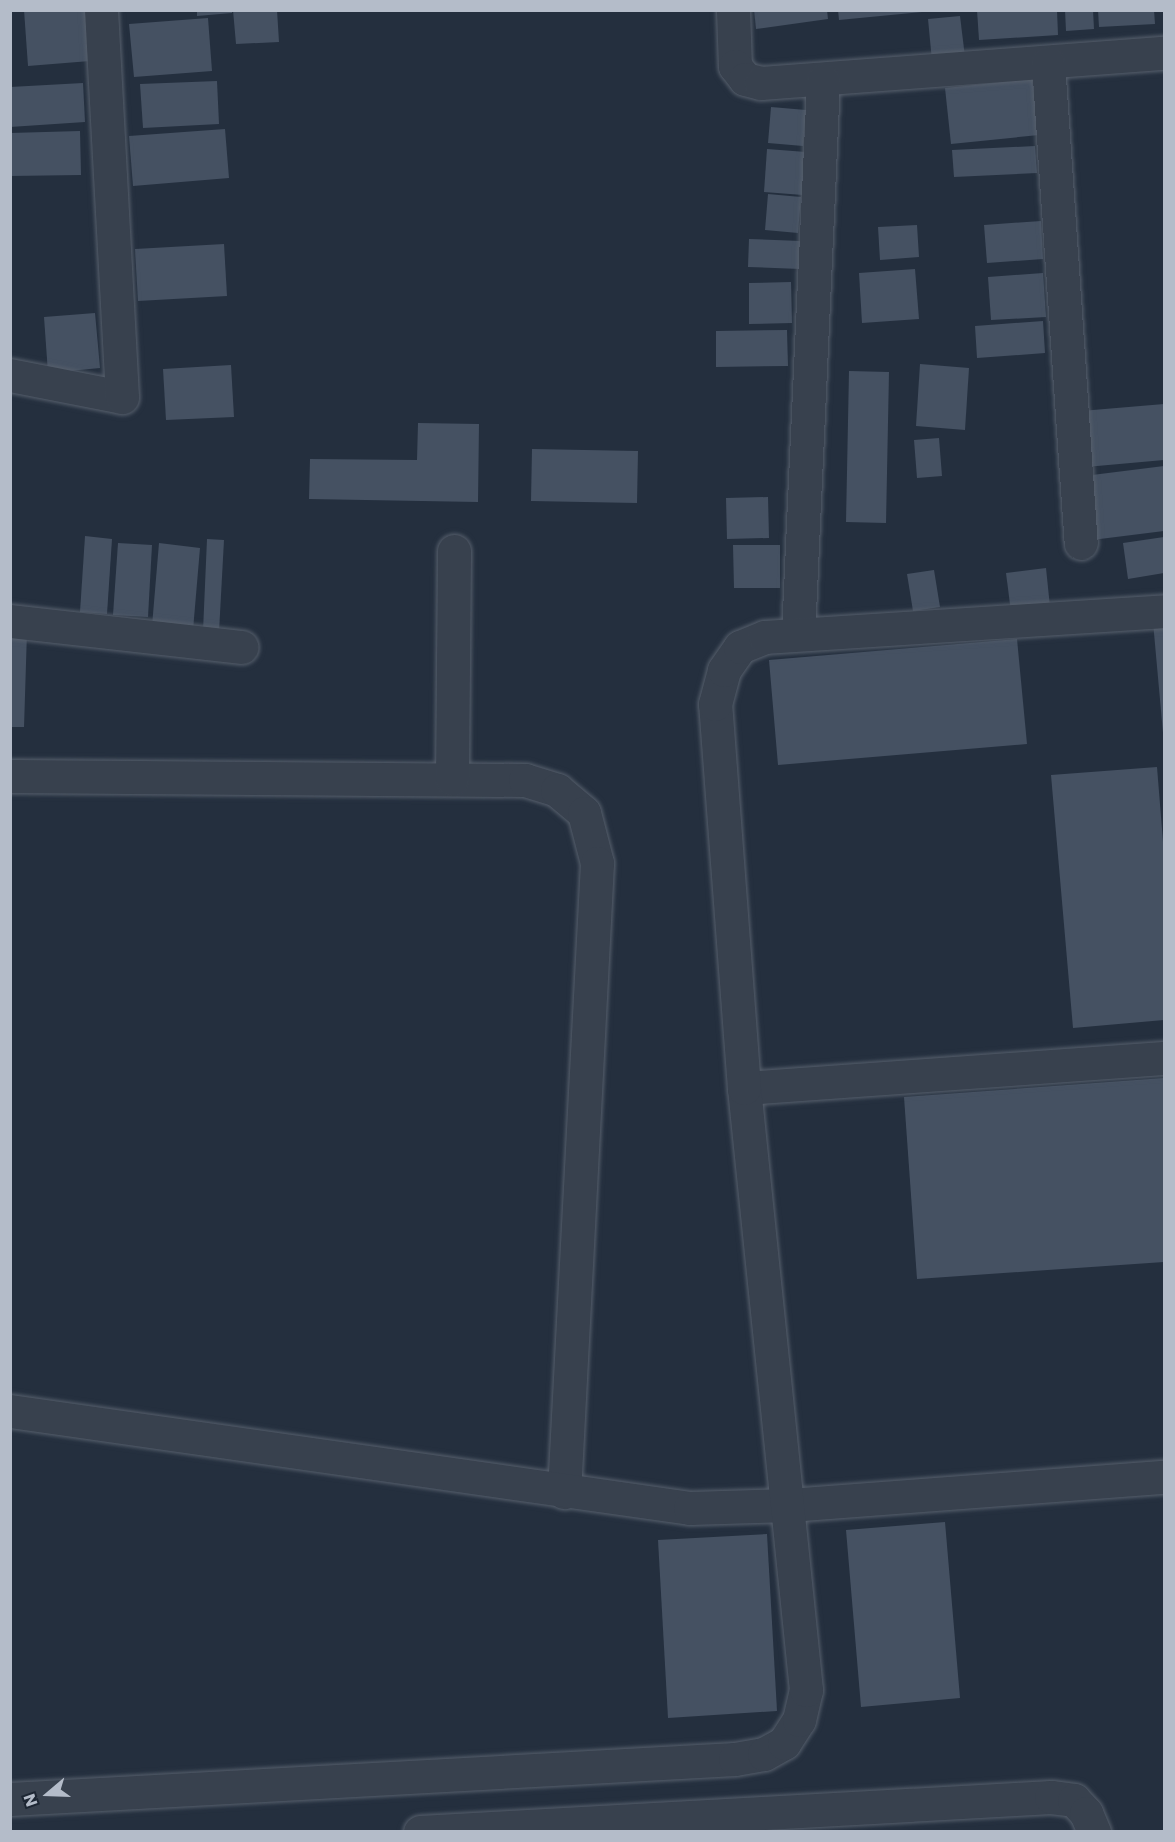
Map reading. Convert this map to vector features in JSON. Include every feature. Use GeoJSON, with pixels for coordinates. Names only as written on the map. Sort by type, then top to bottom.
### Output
{"type":"FeatureCollection","features":[{"type":"Feature","properties":{"kind":"street"},"geometry":{"type":"LineString","coordinates":[[10,375],[122,397],[101,10]]}},
{"type":"Feature","properties":{"kind":"street"},"geometry":{"type":"LineString","coordinates":[[733,10],[735,66],[745,79],[761,83],[823,81],[1164,53]]}},
{"type":"Feature","properties":{"kind":"street"},"geometry":{"type":"LineString","coordinates":[[1048,63],[1081,543]]}},
{"type":"Feature","properties":{"kind":"street"},"geometry":{"type":"LineString","coordinates":[[798,634],[823,81]]}},
{"type":"Feature","properties":{"kind":"street"},"geometry":{"type":"LineString","coordinates":[[452,779],[454,551]]}},
{"type":"Feature","properties":{"kind":"street"},"geometry":{"type":"LineString","coordinates":[[10,1799],[735,1760],[764,1754],[784,1743],[799,1720],[806,1690],[789,1505],[744,1088],[715,704],[724,670],[740,646],[765,637],[1164,610]]}},
{"type":"Feature","properties":{"kind":"street"},"geometry":{"type":"LineString","coordinates":[[10,621],[242,648]]}},
{"type":"Feature","properties":{"kind":"street"},"geometry":{"type":"LineString","coordinates":[[10,776],[525,780],[557,790],[584,813],[597,863],[564,1492]]}},
{"type":"Feature","properties":{"kind":"street"},"geometry":{"type":"LineString","coordinates":[[744,1088],[1164,1058]]}},
{"type":"Feature","properties":{"kind":"street"},"geometry":{"type":"LineString","coordinates":[[10,1411],[455,1472],[564,1492],[690,1508],[789,1505],[1164,1477]]}},
{"type":"Feature","properties":{"kind":"street"},"geometry":{"type":"LineString","coordinates":[[420,1832],[1051,1797],[1074,1800],[1086,1813],[1094,1832]]}},
{"type":"Feature","properties":{"kind":"building"},"geometry":{"type":"Polygon","coordinates":[[[24,10],[86,10],[90,61],[28,66],[24,10]]]}},
{"type":"Feature","properties":{"kind":"building"},"geometry":{"type":"Polygon","coordinates":[[[197,10],[232,10],[232,13],[197,16],[197,10]]]}},
{"type":"Feature","properties":{"kind":"building"},"geometry":{"type":"Polygon","coordinates":[[[233,10],[277,10],[279,42],[236,44],[233,10]]]}},
{"type":"Feature","properties":{"kind":"building"},"geometry":{"type":"Polygon","coordinates":[[[754,10],[827,10],[828,19],[756,29],[754,10]]]}},
{"type":"Feature","properties":{"kind":"building"},"geometry":{"type":"Polygon","coordinates":[[[838,10],[922,10],[922,12],[839,20],[838,10]]]}},
{"type":"Feature","properties":{"kind":"building"},"geometry":{"type":"Polygon","coordinates":[[[977,10],[1057,10],[1058,35],[979,40],[977,10]]]}},
{"type":"Feature","properties":{"kind":"building"},"geometry":{"type":"Polygon","coordinates":[[[1065,10],[1093,10],[1094,29],[1066,31],[1065,10]]]}},
{"type":"Feature","properties":{"kind":"building"},"geometry":{"type":"Polygon","coordinates":[[[1098,10],[1154,10],[1155,24],[1099,27],[1098,10]]]}},
{"type":"Feature","properties":{"kind":"building"},"geometry":{"type":"Polygon","coordinates":[[[960,16],[965,57],[932,61],[928,19],[960,16]]]}},
{"type":"Feature","properties":{"kind":"building"},"geometry":{"type":"Polygon","coordinates":[[[208,18],[212,71],[134,77],[129,24],[208,18]]]}},
{"type":"Feature","properties":{"kind":"building"},"geometry":{"type":"Polygon","coordinates":[[[1032,79],[1039,135],[951,144],[945,88],[1032,79]]]}},
{"type":"Feature","properties":{"kind":"building"},"geometry":{"type":"Polygon","coordinates":[[[217,81],[219,124],[143,128],[140,84],[217,81]]]}},
{"type":"Feature","properties":{"kind":"building"},"geometry":{"type":"Polygon","coordinates":[[[83,83],[85,122],[10,127],[10,87],[83,83]]]}},
{"type":"Feature","properties":{"kind":"building"},"geometry":{"type":"Polygon","coordinates":[[[771,107],[806,110],[803,146],[768,143],[771,107]]]}},
{"type":"Feature","properties":{"kind":"building"},"geometry":{"type":"Polygon","coordinates":[[[225,129],[229,178],[133,186],[129,136],[225,129]]]}},
{"type":"Feature","properties":{"kind":"building"},"geometry":{"type":"Polygon","coordinates":[[[80,131],[81,175],[10,176],[10,133],[80,131]]]}},
{"type":"Feature","properties":{"kind":"building"},"geometry":{"type":"Polygon","coordinates":[[[1035,146],[1037,173],[954,177],[952,150],[1035,146]]]}},
{"type":"Feature","properties":{"kind":"building"},"geometry":{"type":"Polygon","coordinates":[[[767,149],[806,152],[803,195],[764,192],[767,149]]]}},
{"type":"Feature","properties":{"kind":"building"},"geometry":{"type":"Polygon","coordinates":[[[768,194],[801,197],[798,233],[765,230],[768,194]]]}},
{"type":"Feature","properties":{"kind":"building"},"geometry":{"type":"Polygon","coordinates":[[[1041,221],[1043,259],[987,263],[984,225],[1041,221]]]}},
{"type":"Feature","properties":{"kind":"building"},"geometry":{"type":"Polygon","coordinates":[[[917,225],[919,257],[880,260],[878,227],[917,225]]]}},
{"type":"Feature","properties":{"kind":"building"},"geometry":{"type":"Polygon","coordinates":[[[749,239],[801,241],[800,269],[748,267],[749,239]]]}},
{"type":"Feature","properties":{"kind":"building"},"geometry":{"type":"Polygon","coordinates":[[[224,244],[227,296],[138,301],[135,249],[224,244]]]}},
{"type":"Feature","properties":{"kind":"building"},"geometry":{"type":"Polygon","coordinates":[[[915,269],[919,319],[862,323],[859,273],[915,269]]]}},
{"type":"Feature","properties":{"kind":"building"},"geometry":{"type":"Polygon","coordinates":[[[1043,273],[1046,317],[991,320],[988,277],[1043,273]]]}},
{"type":"Feature","properties":{"kind":"building"},"geometry":{"type":"Polygon","coordinates":[[[791,282],[792,323],[749,324],[749,283],[791,282]]]}},
{"type":"Feature","properties":{"kind":"building"},"geometry":{"type":"Polygon","coordinates":[[[95,313],[100,368],[48,373],[44,317],[95,313]]]}},
{"type":"Feature","properties":{"kind":"building"},"geometry":{"type":"Polygon","coordinates":[[[1043,321],[1045,353],[977,358],[975,326],[1043,321]]]}},
{"type":"Feature","properties":{"kind":"building"},"geometry":{"type":"Polygon","coordinates":[[[787,330],[788,366],[716,367],[716,331],[787,330]]]}},
{"type":"Feature","properties":{"kind":"building"},"geometry":{"type":"Polygon","coordinates":[[[920,364],[969,368],[965,430],[916,426],[920,364]]]}},
{"type":"Feature","properties":{"kind":"building"},"geometry":{"type":"Polygon","coordinates":[[[231,365],[234,417],[166,420],[163,369],[231,365]]]}},
{"type":"Feature","properties":{"kind":"building"},"geometry":{"type":"Polygon","coordinates":[[[849,371],[889,372],[886,523],[846,522],[849,371]]]}},
{"type":"Feature","properties":{"kind":"building"},"geometry":{"type":"Polygon","coordinates":[[[1164,404],[1164,460],[1086,467],[1081,411],[1164,404]]]}},
{"type":"Feature","properties":{"kind":"building"},"geometry":{"type":"Polygon","coordinates":[[[418,423],[479,424],[478,502],[309,499],[310,459],[417,460],[418,423]]]}},
{"type":"Feature","properties":{"kind":"building"},"geometry":{"type":"Polygon","coordinates":[[[939,438],[942,476],[917,478],[914,440],[939,438]]]}},
{"type":"Feature","properties":{"kind":"building"},"geometry":{"type":"Polygon","coordinates":[[[532,449],[638,451],[637,503],[531,501],[532,449]]]}},
{"type":"Feature","properties":{"kind":"building"},"geometry":{"type":"Polygon","coordinates":[[[1164,466],[1164,531],[1092,540],[1084,476],[1164,466]]]}},
{"type":"Feature","properties":{"kind":"building"},"geometry":{"type":"Polygon","coordinates":[[[768,497],[769,538],[727,539],[726,498],[768,497]]]}},
{"type":"Feature","properties":{"kind":"building"},"geometry":{"type":"Polygon","coordinates":[[[85,536],[112,539],[107,614],[80,612],[85,536]]]}},
{"type":"Feature","properties":{"kind":"building"},"geometry":{"type":"Polygon","coordinates":[[[1164,537],[1164,573],[1128,579],[1123,543],[1164,537]]]}},
{"type":"Feature","properties":{"kind":"building"},"geometry":{"type":"Polygon","coordinates":[[[207,539],[224,540],[219,632],[203,631],[207,539]]]}},
{"type":"Feature","properties":{"kind":"building"},"geometry":{"type":"Polygon","coordinates":[[[118,543],[152,545],[148,617],[113,615],[118,543]]]}},
{"type":"Feature","properties":{"kind":"building"},"geometry":{"type":"Polygon","coordinates":[[[159,543],[200,548],[193,630],[152,626],[159,543]]]}},
{"type":"Feature","properties":{"kind":"building"},"geometry":{"type":"Polygon","coordinates":[[[733,545],[780,545],[780,588],[734,588],[733,545]]]}},
{"type":"Feature","properties":{"kind":"building"},"geometry":{"type":"Polygon","coordinates":[[[1046,568],[1050,607],[1011,612],[1006,573],[1046,568]]]}},
{"type":"Feature","properties":{"kind":"building"},"geometry":{"type":"Polygon","coordinates":[[[934,570],[940,607],[913,611],[907,574],[934,570]]]}},
{"type":"Feature","properties":{"kind":"building"},"geometry":{"type":"Polygon","coordinates":[[[1164,621],[1164,733],[1163,733],[1153,622],[1164,621]]]}},
{"type":"Feature","properties":{"kind":"building"},"geometry":{"type":"Polygon","coordinates":[[[10,632],[27,632],[24,727],[10,727],[10,632]]]}},
{"type":"Feature","properties":{"kind":"building"},"geometry":{"type":"Polygon","coordinates":[[[1017,639],[1027,744],[778,765],[769,660],[1017,639]]]}},
{"type":"Feature","properties":{"kind":"building"},"geometry":{"type":"Polygon","coordinates":[[[1157,767],[1164,854],[1164,1020],[1073,1028],[1051,775],[1157,767]]]}},
{"type":"Feature","properties":{"kind":"building"},"geometry":{"type":"Polygon","coordinates":[[[1164,1078],[1164,1262],[917,1279],[904,1097],[1164,1078]]]}},
{"type":"Feature","properties":{"kind":"building"},"geometry":{"type":"Polygon","coordinates":[[[945,1522],[960,1698],[861,1707],[846,1530],[945,1522]]]}},
{"type":"Feature","properties":{"kind":"building"},"geometry":{"type":"Polygon","coordinates":[[[767,1534],[777,1711],[668,1718],[658,1540],[767,1534]]]}}]}
